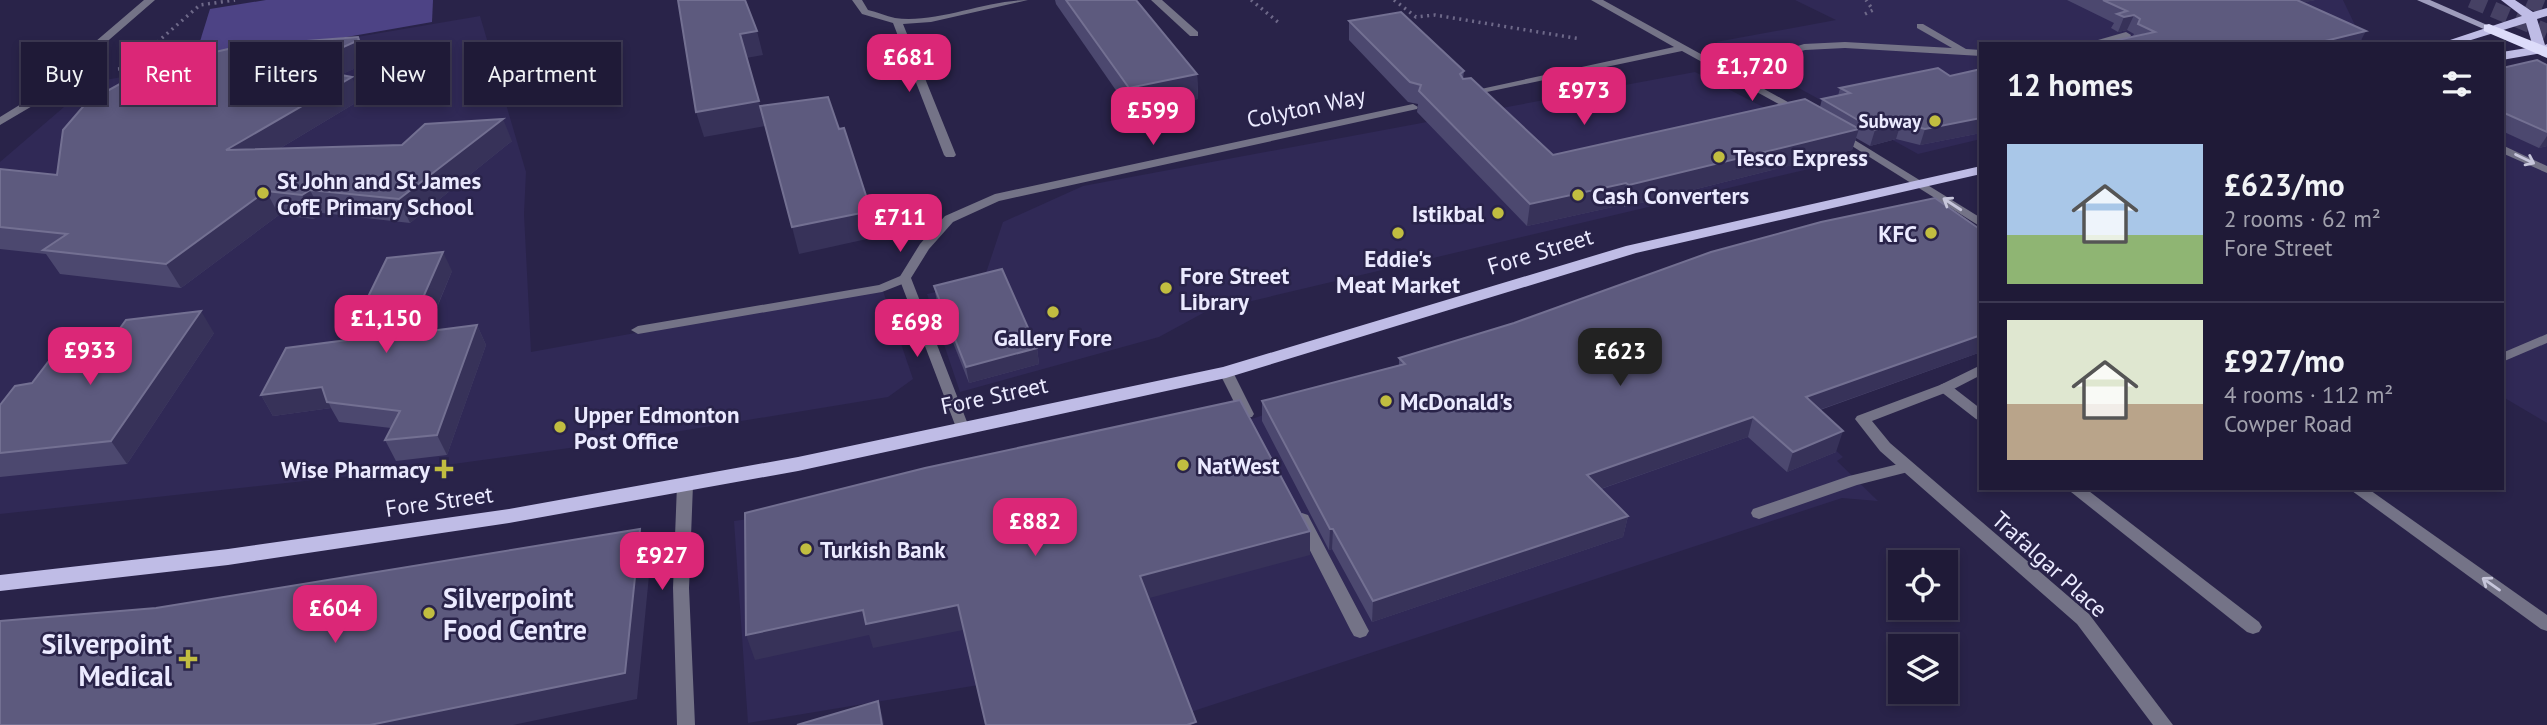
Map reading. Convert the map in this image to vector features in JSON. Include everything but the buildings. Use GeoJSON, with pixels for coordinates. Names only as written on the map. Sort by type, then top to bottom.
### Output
{"type":"FeatureCollection","features":[{"type":"Feature","properties":{"kind":"highway"},"geometry":{"type":"LineString","coordinates":[[2489,28],[2544,50]]}},
{"type":"Feature","properties":{"kind":"main road"},"geometry":{"type":"LineString","coordinates":[[2504,56],[2544,50],[2530,16],[2507,0]]}},
{"type":"Feature","properties":{"kind":"main road"},"geometry":{"type":"LineString","coordinates":[[2450,42],[2547,12]]}},
{"type":"Feature","properties":{"kind":"main road","name":"Fore Street"},"geometry":{"type":"LineString","coordinates":[[0,583],[228,557],[509,516],[685,485],[1226,372],[1632,249],[1979,170]]}},
{"type":"Feature","properties":{"kind":"street"},"geometry":{"type":"LineString","coordinates":[[3,121],[47,89],[150,0]]}},
{"type":"Feature","properties":{"kind":"street"},"geometry":{"type":"LineString","coordinates":[[857,0],[865,12],[897,21],[931,19],[1023,0]]}},
{"type":"Feature","properties":{"kind":"street"},"geometry":{"type":"LineString","coordinates":[[1156,0],[1194,34]]}},
{"type":"Feature","properties":{"kind":"street"},"geometry":{"type":"LineString","coordinates":[[1595,0],[1811,118]]}},
{"type":"Feature","properties":{"kind":"street"},"geometry":{"type":"LineString","coordinates":[[2422,0],[2489,28]]}},
{"type":"Feature","properties":{"kind":"street"},"geometry":{"type":"LineString","coordinates":[[897,21],[950,155]]}},
{"type":"Feature","properties":{"kind":"street"},"geometry":{"type":"LineString","coordinates":[[1920,26],[1966,52]]}},
{"type":"Feature","properties":{"kind":"street"},"geometry":{"type":"LineString","coordinates":[[2098,42],[2126,36]]}},
{"type":"Feature","properties":{"kind":"street"},"geometry":{"type":"LineString","coordinates":[[1725,71],[1804,47],[1845,45],[1979,52]]}},
{"type":"Feature","properties":{"kind":"street"},"geometry":{"type":"LineString","coordinates":[[1466,95],[1681,47]]}},
{"type":"Feature","properties":{"kind":"street","name":"Colyton Way"},"geometry":{"type":"LineString","coordinates":[[905,278],[924,247],[949,219],[995,198],[1413,107]]}},
{"type":"Feature","properties":{"kind":"street"},"geometry":{"type":"LineString","coordinates":[[1834,131],[1923,184],[1979,222]]}},
{"type":"Feature","properties":{"kind":"street"},"geometry":{"type":"LineString","coordinates":[[2504,149],[2547,170]]}},
{"type":"Feature","properties":{"kind":"street"},"geometry":{"type":"LineString","coordinates":[[638,330],[882,288],[905,278],[962,427]]}},
{"type":"Feature","properties":{"kind":"street"},"geometry":{"type":"LineString","coordinates":[[2504,357],[2547,338]]}},
{"type":"Feature","properties":{"kind":"street"},"geometry":{"type":"LineString","coordinates":[[1979,370],[1945,388],[1979,414]]}},
{"type":"Feature","properties":{"kind":"street"},"geometry":{"type":"LineString","coordinates":[[1226,372],[1258,434]]}},
{"type":"Feature","properties":{"kind":"street","name":"Trafalgar Place"},"geometry":{"type":"LineString","coordinates":[[1945,388],[1862,419],[1885,447],[1907,467],[2083,619],[2164,725]]}},
{"type":"Feature","properties":{"kind":"street"},"geometry":{"type":"LineString","coordinates":[[1759,513],[1854,481],[1907,467]]}},
{"type":"Feature","properties":{"kind":"street"},"geometry":{"type":"LineString","coordinates":[[685,485],[681,588],[686,725]]}},
{"type":"Feature","properties":{"kind":"street"},"geometry":{"type":"LineString","coordinates":[[2077,490],[2253,626]]}},
{"type":"Feature","properties":{"kind":"street"},"geometry":{"type":"LineString","coordinates":[[2359,490],[2547,624]]}},
{"type":"Feature","properties":{"kind":"street"},"geometry":{"type":"LineString","coordinates":[[1296,508],[1360,631]]}},
{"type":"Feature","properties":{"kind":"path"},"geometry":{"type":"LineString","coordinates":[[157,42],[200,5],[235,0]]}},
{"type":"Feature","properties":{"kind":"path"},"geometry":{"type":"LineString","coordinates":[[1251,0],[1278,22]]}},
{"type":"Feature","properties":{"kind":"path"},"geometry":{"type":"LineString","coordinates":[[1394,0],[1416,17],[1435,15],[1592,41]]}},
{"type":"Feature","properties":{"kind":"shaded area"},"geometry":{"type":"Polygon","coordinates":[[[266,0],[433,0],[432,22],[318,42],[230,42],[230,57],[216,60],[216,42],[200,42],[210,9],[266,0]]]}},
{"type":"Feature","properties":{"kind":"shaded area"},"geometry":{"type":"Polygon","coordinates":[[[1795,0],[2343,0],[2363,42],[1979,42],[1979,139],[1918,154],[1716,42],[1836,20],[1795,0]]]}},
{"type":"Feature","properties":{"kind":"shaded area"},"geometry":{"type":"Polygon","coordinates":[[[480,16],[488,42],[464,42],[464,105],[506,105],[526,172],[524,214],[531,352],[882,288],[913,379],[888,397],[620,441],[424,468],[0,514],[0,162],[66,105],[107,105],[107,80],[121,77],[121,105],[216,105],[216,61],[230,59],[230,105],[342,105],[342,42],[328,42],[480,16]]]}},
{"type":"Feature","properties":{"kind":"shaded area"},"geometry":{"type":"Polygon","coordinates":[[[1695,72],[1765,108],[1847,160],[1205,312],[1159,337],[960,392],[927,294],[983,282],[1003,222],[1083,186],[1695,72]]]}},
{"type":"Feature","properties":{"kind":"shaded area"},"geometry":{"type":"Polygon","coordinates":[[[2504,81],[2547,82],[2547,423],[2504,398],[2504,81]]]}},
{"type":"Feature","properties":{"kind":"shaded area"},"geometry":{"type":"Polygon","coordinates":[[[1654,280],[1843,457],[1837,461],[1878,501],[1842,498],[1151,725],[1051,673],[748,723],[734,521],[930,493],[1240,423],[1654,280]]]}},
{"type":"Feature","properties":{"kind":"tunnel"},"geometry":{"type":"LineString","coordinates":[[2471,0],[2547,32]]}},
{"type":"Feature","properties":{"kind":"tunnel"},"geometry":{"type":"LineString","coordinates":[[2528,0],[2547,8]]}},
{"type":"Feature","properties":{"kind":"place","name":"Subway"},"geometry":{"type":"Point","coordinates":[1935,121]}},
{"type":"Feature","properties":{"kind":"place","name":"Tesco Express"},"geometry":{"type":"Point","coordinates":[1719,157]}},
{"type":"Feature","properties":{"kind":"place","name":"St John and St James CofE Primary School"},"geometry":{"type":"Point","coordinates":[263,193]}},
{"type":"Feature","properties":{"kind":"place","name":"Cash Converters"},"geometry":{"type":"Point","coordinates":[1578,195]}},
{"type":"Feature","properties":{"kind":"place","name":"Istikbal"},"geometry":{"type":"Point","coordinates":[1498,213]}},
{"type":"Feature","properties":{"kind":"place","name":"Eddie's Meat Market"},"geometry":{"type":"Point","coordinates":[1398,233]}},
{"type":"Feature","properties":{"kind":"place","name":"KFC"},"geometry":{"type":"Point","coordinates":[1931,233]}},
{"type":"Feature","properties":{"kind":"place","name":"Fore Street Library"},"geometry":{"type":"Point","coordinates":[1166,288]}},
{"type":"Feature","properties":{"kind":"place","name":"Gallery Fore"},"geometry":{"type":"Point","coordinates":[1053,312]}},
{"type":"Feature","properties":{"kind":"place","name":"McDonald's"},"geometry":{"type":"Point","coordinates":[1386,401]}},
{"type":"Feature","properties":{"kind":"place","name":"Upper Edmonton Post Office"},"geometry":{"type":"Point","coordinates":[560,427]}},
{"type":"Feature","properties":{"kind":"place","name":"NatWest"},"geometry":{"type":"Point","coordinates":[1183,465]}},
{"type":"Feature","properties":{"kind":"place","name":"Wise Pharmacy"},"geometry":{"type":"Point","coordinates":[444,469]}},
{"type":"Feature","properties":{"kind":"place","name":"Turkish Bank"},"geometry":{"type":"Point","coordinates":[806,549]}},
{"type":"Feature","properties":{"kind":"place","name":"Silverpoint Food Centre"},"geometry":{"type":"Point","coordinates":[429,613]}},
{"type":"Feature","properties":{"kind":"place","name":"Silverpoint Medical"},"geometry":{"type":"Point","coordinates":[188,659]}}]}
